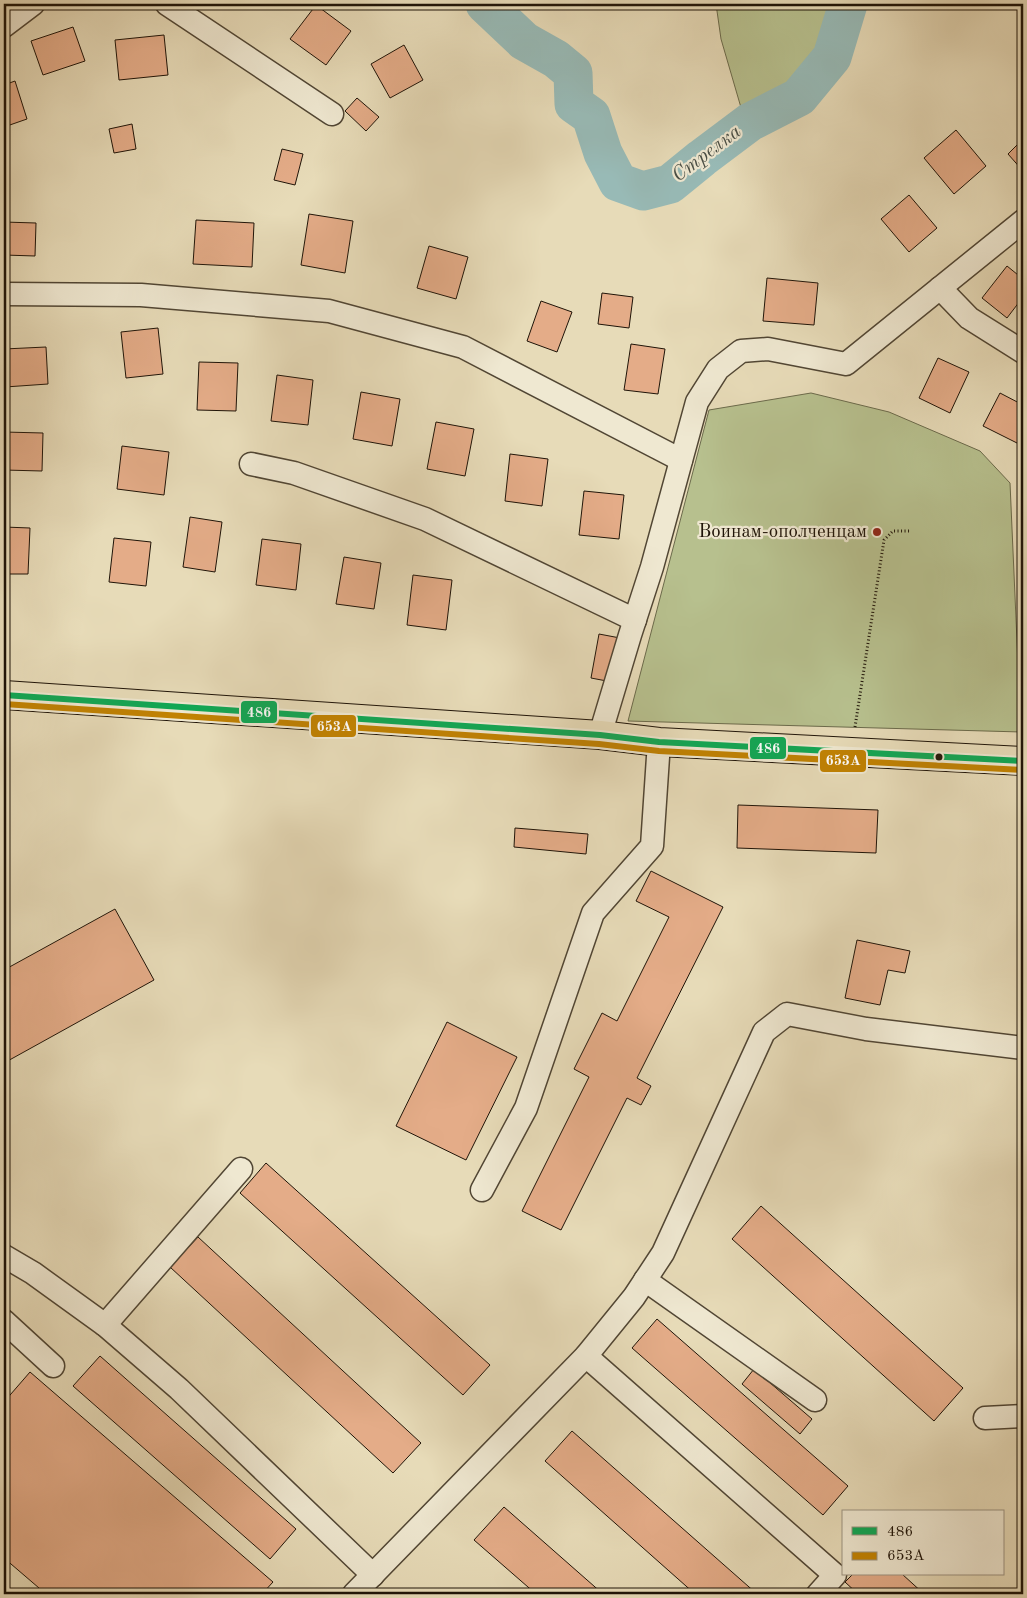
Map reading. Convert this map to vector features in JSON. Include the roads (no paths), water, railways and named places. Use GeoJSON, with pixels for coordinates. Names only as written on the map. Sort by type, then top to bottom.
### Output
{"type":"FeatureCollection","features":[{"type":"Feature","properties":{"kind":"main road"},"geometry":{"type":"LineString","coordinates":[[4,695],[600,735],[659,742],[1023,761]]}},
{"type":"Feature","properties":{"kind":"street"},"geometry":{"type":"LineString","coordinates":[[4,26],[33,4]]}},
{"type":"Feature","properties":{"kind":"street"},"geometry":{"type":"LineString","coordinates":[[167,4],[332,114]]}},
{"type":"Feature","properties":{"kind":"street"},"geometry":{"type":"LineString","coordinates":[[600,735],[652,568],[697,402],[718,369],[741,351],[768,349],[846,364],[1023,221]]}},
{"type":"Feature","properties":{"kind":"street"},"geometry":{"type":"LineString","coordinates":[[940,288],[969,318],[1023,352]]}},
{"type":"Feature","properties":{"kind":"street"},"geometry":{"type":"LineString","coordinates":[[4,294],[141,295],[330,311],[463,347],[682,460]]}},
{"type":"Feature","properties":{"kind":"street"},"geometry":{"type":"LineString","coordinates":[[251,464],[294,473],[425,519],[635,620]]}},
{"type":"Feature","properties":{"kind":"street"},"geometry":{"type":"LineString","coordinates":[[482,1190],[526,1108],[594,914],[652,846],[659,742]]}},
{"type":"Feature","properties":{"kind":"street"},"geometry":{"type":"LineString","coordinates":[[354,1594],[586,1356],[634,1297],[663,1253],[764,1032],[787,1014],[866,1030],[1023,1048]]}},
{"type":"Feature","properties":{"kind":"street"},"geometry":{"type":"LineString","coordinates":[[105,1325],[241,1169]]}},
{"type":"Feature","properties":{"kind":"street"},"geometry":{"type":"LineString","coordinates":[[4,1256],[33,1272],[105,1325],[179,1389],[373,1575]]}},
{"type":"Feature","properties":{"kind":"street"},"geometry":{"type":"LineString","coordinates":[[645,1280],[815,1400]]}},
{"type":"Feature","properties":{"kind":"street"},"geometry":{"type":"LineString","coordinates":[[4,1321],[53,1366]]}},
{"type":"Feature","properties":{"kind":"street"},"geometry":{"type":"LineString","coordinates":[[586,1356],[835,1575],[818,1594]]}},
{"type":"Feature","properties":{"kind":"street"},"geometry":{"type":"LineString","coordinates":[[985,1418],[1023,1416]]}},
{"type":"Feature","properties":{"kind":"waterway","name":"Стрелка"},"geometry":{"type":"LineString","coordinates":[[485,4],[524,41],[556,59],[573,73],[574,104],[591,116],[603,153],[618,182],[643,191],[670,184],[750,122],[799,97],[832,57],[848,4]]}},
{"type":"Feature","properties":{"kind":"place","name":"Воинам-ополченцам"},"geometry":{"type":"Point","coordinates":[877,532]}}]}
